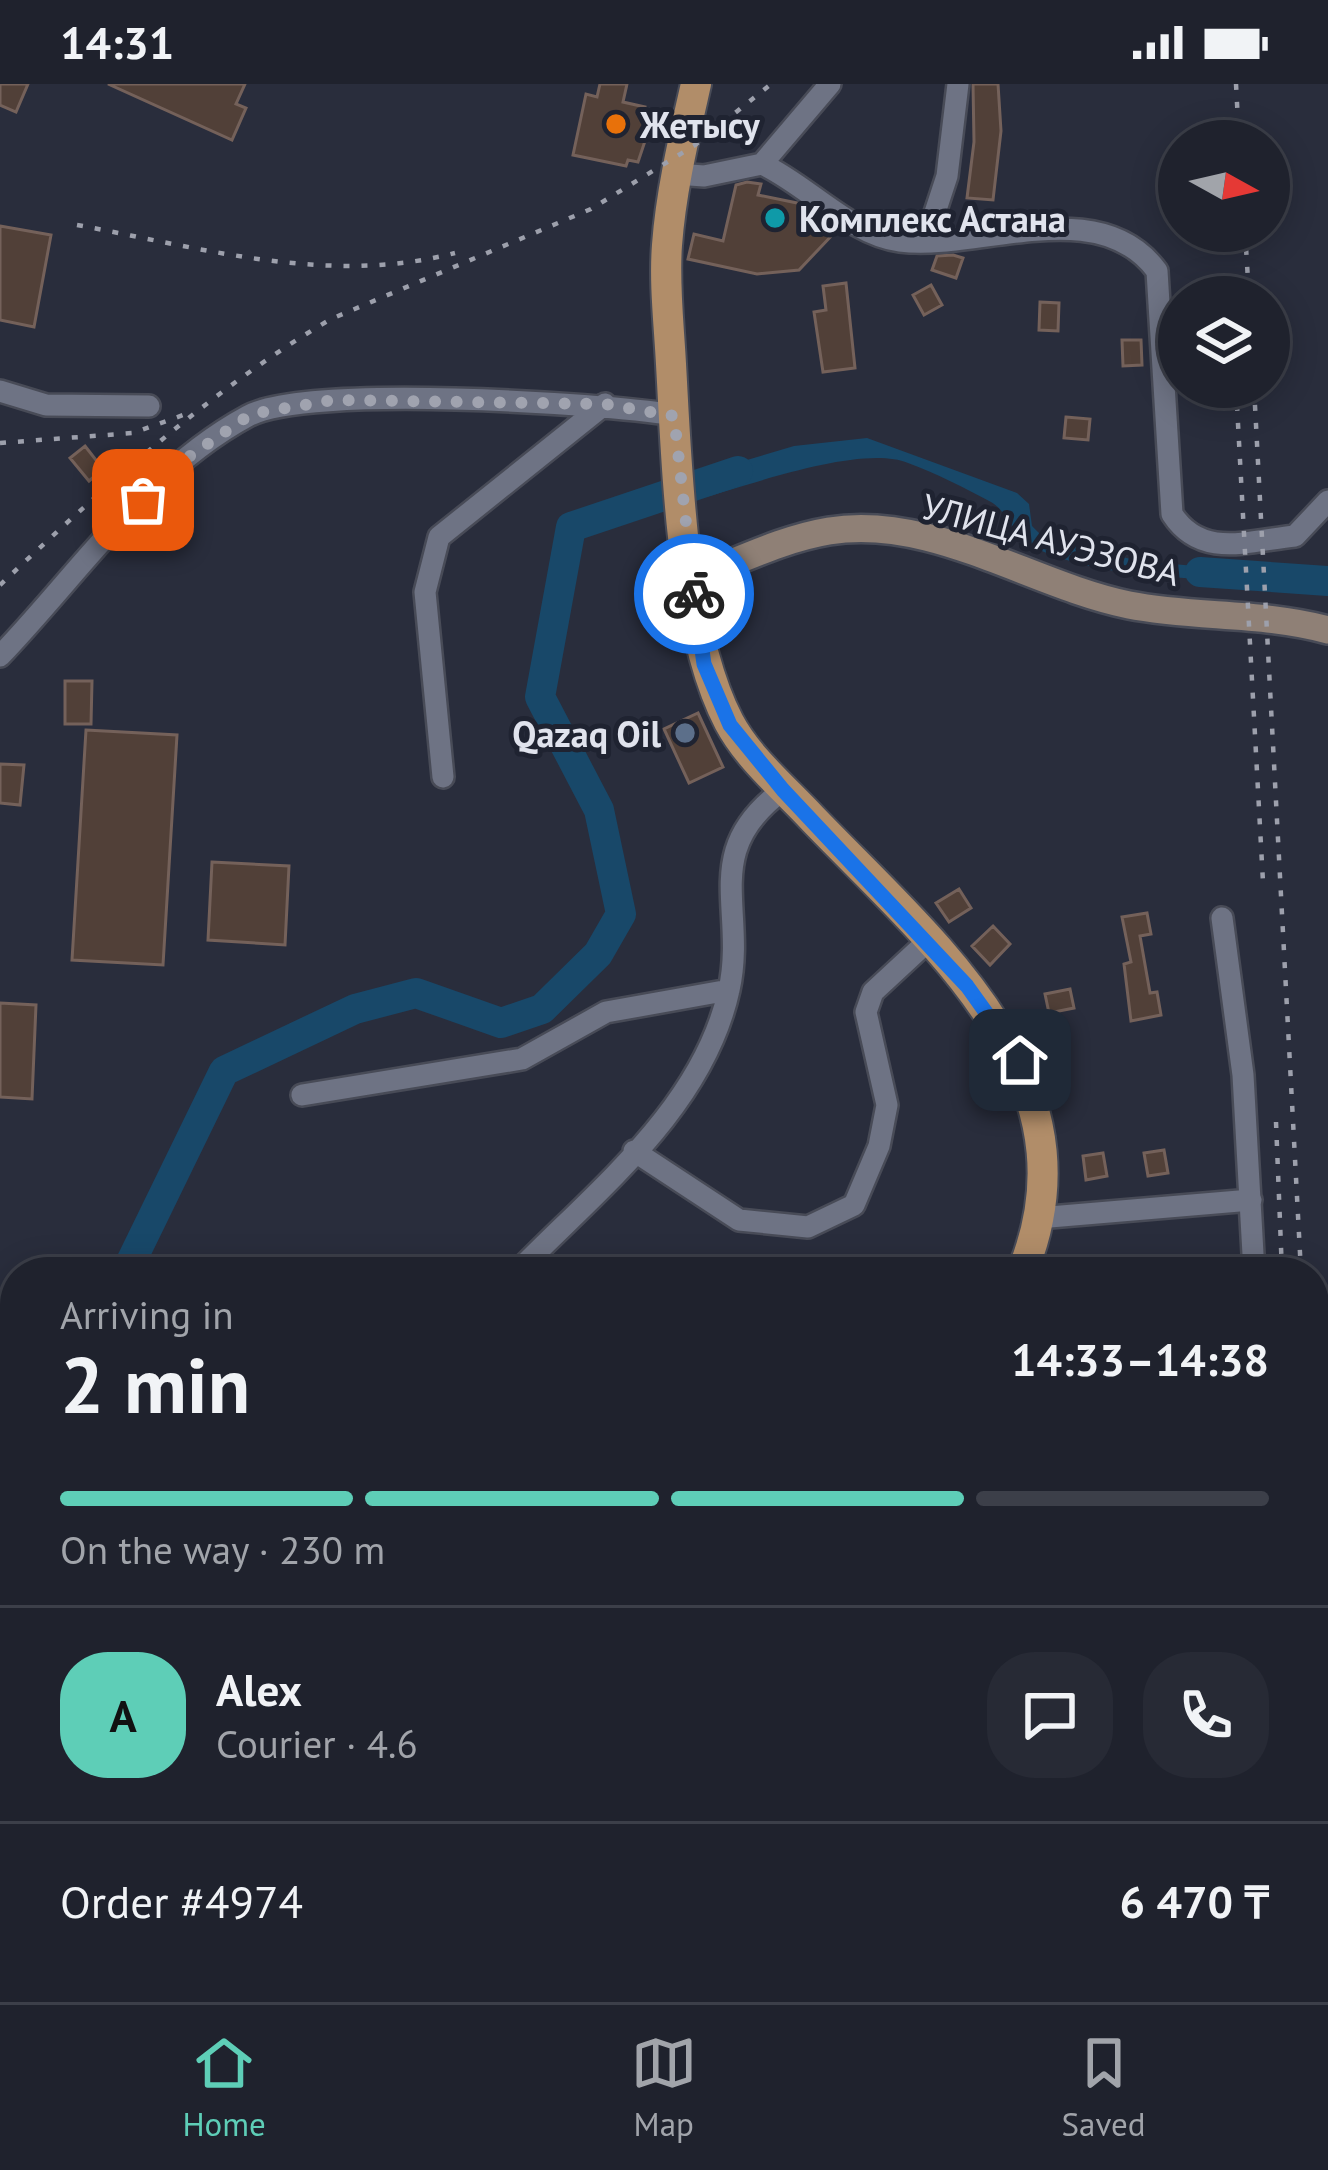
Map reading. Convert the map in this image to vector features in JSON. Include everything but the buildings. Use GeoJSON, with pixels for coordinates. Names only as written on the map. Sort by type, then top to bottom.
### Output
{"type":"FeatureCollection","features":[{"type":"Feature","properties":{"kind":"main road"},"geometry":{"type":"LineString","coordinates":[[696,84],[676,174],[667,249],[675,425],[704,664],[730,725],[783,790],[928,941],[998,1024],[1020,1060],[1042,1131],[1038,1218],[1026,1257]]}},
{"type":"Feature","properties":{"kind":"main road","name":"УЛИЦА АУЭЗОВА"},"geometry":{"type":"LineString","coordinates":[[691,579],[768,548],[830,531],[871,529],[973,551],[1049,582],[1126,604],[1328,630]]}},
{"type":"Feature","properties":{"kind":"street"},"geometry":{"type":"LineString","coordinates":[[676,174],[704,176],[762,164],[830,84]]}},
{"type":"Feature","properties":{"kind":"street"},"geometry":{"type":"LineString","coordinates":[[926,240],[947,176],[958,84]]}},
{"type":"Feature","properties":{"kind":"street"},"geometry":{"type":"LineString","coordinates":[[762,164],[867,230],[898,241],[1066,230],[1143,251],[1157,271],[1172,514],[1186,536],[1210,544],[1295,536],[1328,501]]}},
{"type":"Feature","properties":{"kind":"street"},"geometry":{"type":"LineString","coordinates":[[0,391],[46,406],[149,406]]}},
{"type":"Feature","properties":{"kind":"street"},"geometry":{"type":"LineString","coordinates":[[0,656],[174,467],[251,414],[333,400],[605,404],[675,425]]}},
{"type":"Feature","properties":{"kind":"street"},"geometry":{"type":"LineString","coordinates":[[443,777],[424,592],[439,537],[605,404]]}},
{"type":"Feature","properties":{"kind":"street"},"geometry":{"type":"LineString","coordinates":[[532,1257],[670,1112],[705,1057],[729,990],[730,859],[743,828],[783,790]]}},
{"type":"Feature","properties":{"kind":"street"},"geometry":{"type":"LineString","coordinates":[[1222,918],[1243,1075],[1253,1257]]}},
{"type":"Feature","properties":{"kind":"street"},"geometry":{"type":"LineString","coordinates":[[634,1151],[739,1220],[808,1227],[854,1205],[879,1146],[887,1105],[866,1012],[873,992],[928,941]]}},
{"type":"Feature","properties":{"kind":"street"},"geometry":{"type":"LineString","coordinates":[[302,1095],[522,1059],[606,1012],[729,990]]}},
{"type":"Feature","properties":{"kind":"street"},"geometry":{"type":"LineString","coordinates":[[1038,1218],[1251,1200]]}},
{"type":"Feature","properties":{"kind":"water"},"geometry":{"type":"Polygon","coordinates":[[[867,438],[1017,493],[1029,504],[1032,526],[1044,538],[1139,561],[1240,570],[1239,582],[1134,574],[1057,557],[1026,543],[991,502],[928,471],[888,459],[806,468],[702,498],[696,475],[794,446],[867,438]]]}},
{"type":"Feature","properties":{"kind":"waterway"},"geometry":{"type":"LineString","coordinates":[[133,1257],[224,1071],[355,1009],[416,993],[501,1023],[542,1009],[598,954],[621,914],[599,810],[540,697],[571,527],[738,471]]}},
{"type":"Feature","properties":{"kind":"waterway"},"geometry":{"type":"LineString","coordinates":[[1200,572],[1328,581]]}},
{"type":"Feature","properties":{"kind":"railway"},"geometry":{"type":"LineString","coordinates":[[0,585],[158,443],[286,347],[331,319],[591,209],[695,145],[771,84]]}},
{"type":"Feature","properties":{"kind":"railway"},"geometry":{"type":"LineString","coordinates":[[1236,84],[1238,120]]}},
{"type":"Feature","properties":{"kind":"railway"},"geometry":{"type":"LineString","coordinates":[[77,225],[218,253],[313,265],[360,266],[455,253]]}},
{"type":"Feature","properties":{"kind":"railway"},"geometry":{"type":"LineString","coordinates":[[1246,252],[1248,276]]}},
{"type":"Feature","properties":{"kind":"railway"},"geometry":{"type":"LineString","coordinates":[[1237,408],[1263,882]]}},
{"type":"Feature","properties":{"kind":"railway"},"geometry":{"type":"LineString","coordinates":[[1255,408],[1300,1257]]}},
{"type":"Feature","properties":{"kind":"railway"},"geometry":{"type":"LineString","coordinates":[[0,443],[133,433],[186,414]]}},
{"type":"Feature","properties":{"kind":"railway"},"geometry":{"type":"LineString","coordinates":[[1276,1122],[1281,1257]]}},
{"type":"Feature","properties":{"kind":"way so far"},"geometry":{"type":"LineString","coordinates":[[143,500],[174,467],[251,414],[333,400],[605,404],[674,416],[694,594]]}},
{"type":"Feature","properties":{"kind":"place","name":"Жетысу"},"geometry":{"type":"Point","coordinates":[616,124]}},
{"type":"Feature","properties":{"kind":"place","name":"Комплекс Астана"},"geometry":{"type":"Point","coordinates":[775,218]}},
{"type":"Feature","properties":{"kind":"place","name":"Qazaq Oil"},"geometry":{"type":"Point","coordinates":[685,733]}},
{"type":"Feature","properties":{"kind":"route"},"geometry":{"type":"LineString","coordinates":[[694,594],[704,664],[730,725],[783,790],[899,908],[967,986],[1020,1060]]}}]}
